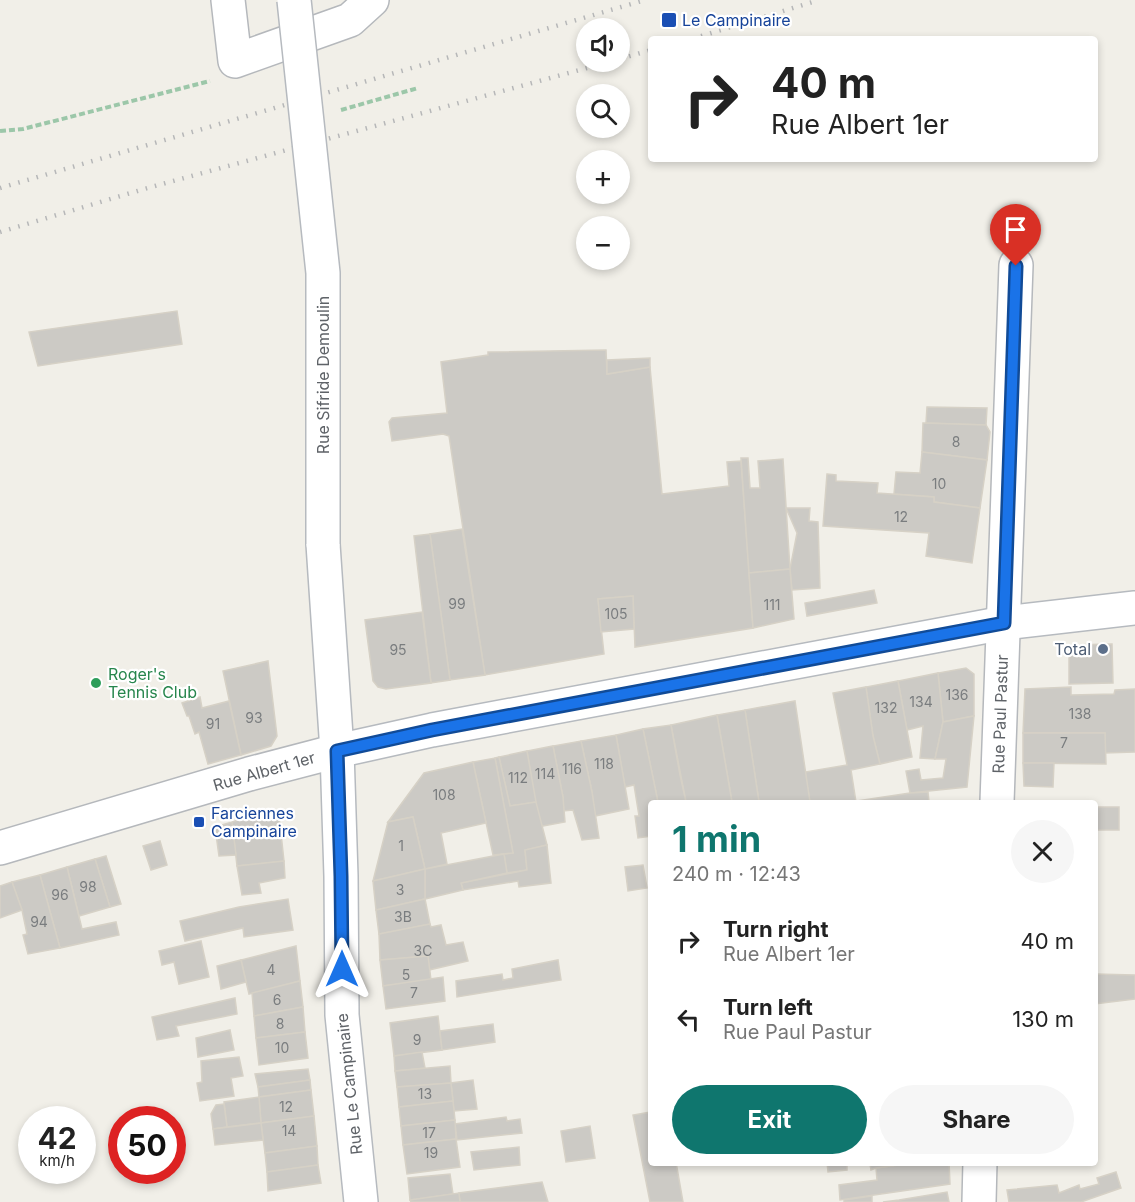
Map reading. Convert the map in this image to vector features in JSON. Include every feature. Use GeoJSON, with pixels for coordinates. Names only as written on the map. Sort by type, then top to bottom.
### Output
{"type":"FeatureCollection","features":[{"type":"Feature","properties":{"kind":"main road"},"geometry":{"type":"LineString","coordinates":[[228,0],[235,61],[350,20],[372,0]]}},
{"type":"Feature","properties":{"kind":"main road","name":"Rue Sifride Demoulin"},"geometry":{"type":"LineString","coordinates":[[294,0],[323,273],[323,543],[337,751]]}},
{"type":"Feature","properties":{"kind":"main road","name":"Rue Paul Pastur"},"geometry":{"type":"LineString","coordinates":[[997,800],[1016,266]]}},
{"type":"Feature","properties":{"kind":"main road","name":"Rue Albert 1er"},"geometry":{"type":"LineString","coordinates":[[0,848],[249,774],[337,751],[444,728],[1004,623],[1135,608]]}},
{"type":"Feature","properties":{"kind":"main road","name":"Rue Le Campinaire"},"geometry":{"type":"LineString","coordinates":[[337,751],[342,1015],[361,1202]]}},
{"type":"Feature","properties":{"kind":"main road"},"geometry":{"type":"LineString","coordinates":[[979,1202],[980,1166]]}},
{"type":"Feature","properties":{"kind":"path"},"geometry":{"type":"LineString","coordinates":[[0,131],[23,129],[219,79],[235,61]]}},
{"type":"Feature","properties":{"kind":"path"},"geometry":{"type":"LineString","coordinates":[[307,120],[418,88]]}},
{"type":"Feature","properties":{"kind":"building"},"geometry":{"type":"Polygon","coordinates":[[[177,311],[182,344],[38,366],[29,332],[177,311]]]}},
{"type":"Feature","properties":{"kind":"building"},"geometry":{"type":"Polygon","coordinates":[[[606,350],[607,374],[650,367],[662,494],[729,486],[727,462],[741,461],[753,628],[635,647],[633,596],[598,599],[604,654],[485,675],[449,436],[443,434],[392,441],[389,422],[392,418],[447,413],[441,362],[488,355],[488,352],[606,350]]]}},
{"type":"Feature","properties":{"kind":"building"},"geometry":{"type":"Polygon","coordinates":[[[650,358],[650,367],[607,374],[607,360],[650,358]]]}},
{"type":"Feature","properties":{"kind":"building"},"geometry":{"type":"Polygon","coordinates":[[[927,407],[987,408],[986,425],[926,423],[927,407]]]}},
{"type":"Feature","properties":{"kind":"building"},"geometry":{"type":"Polygon","coordinates":[[[923,423],[986,425],[990,432],[987,460],[922,452],[923,423]]]}},
{"type":"Feature","properties":{"kind":"building"},"geometry":{"type":"Polygon","coordinates":[[[922,452],[987,460],[980,508],[934,502],[934,497],[894,494],[896,472],[920,473],[922,452]]]}},
{"type":"Feature","properties":{"kind":"building"},"geometry":{"type":"Polygon","coordinates":[[[741,458],[748,458],[750,488],[760,488],[758,461],[783,459],[790,569],[749,573],[741,458]]]}},
{"type":"Feature","properties":{"kind":"building"},"geometry":{"type":"Polygon","coordinates":[[[827,474],[836,475],[836,481],[878,483],[877,493],[934,497],[934,502],[980,508],[972,563],[926,556],[929,533],[823,526],[827,474]]]}},
{"type":"Feature","properties":{"kind":"building"},"geometry":{"type":"Polygon","coordinates":[[[786,508],[810,508],[809,521],[818,522],[820,588],[792,590],[790,569],[797,533],[786,508]]]}},
{"type":"Feature","properties":{"kind":"building"},"geometry":{"type":"Polygon","coordinates":[[[462,529],[485,675],[450,680],[430,534],[462,529]]]}},
{"type":"Feature","properties":{"kind":"building"},"geometry":{"type":"Polygon","coordinates":[[[430,534],[450,680],[431,683],[414,536],[430,534]]]}},
{"type":"Feature","properties":{"kind":"building"},"geometry":{"type":"Polygon","coordinates":[[[790,569],[794,619],[753,628],[749,573],[790,569]]]}},
{"type":"Feature","properties":{"kind":"building"},"geometry":{"type":"Polygon","coordinates":[[[874,590],[877,603],[807,616],[805,603],[874,590]]]}},
{"type":"Feature","properties":{"kind":"building"},"geometry":{"type":"Polygon","coordinates":[[[633,596],[634,629],[601,632],[598,599],[633,596]]]}},
{"type":"Feature","properties":{"kind":"building"},"geometry":{"type":"Polygon","coordinates":[[[422,612],[431,683],[386,689],[378,687],[373,681],[365,620],[422,612]]]}},
{"type":"Feature","properties":{"kind":"building"},"geometry":{"type":"Polygon","coordinates":[[[1112,644],[1113,683],[1069,684],[1069,645],[1112,644]]]}},
{"type":"Feature","properties":{"kind":"building"},"geometry":{"type":"Polygon","coordinates":[[[268,661],[277,736],[271,746],[241,755],[223,671],[268,661]]]}},
{"type":"Feature","properties":{"kind":"building"},"geometry":{"type":"Polygon","coordinates":[[[966,668],[974,674],[974,716],[943,722],[938,673],[966,668]]]}},
{"type":"Feature","properties":{"kind":"building"},"geometry":{"type":"Polygon","coordinates":[[[938,673],[943,722],[935,759],[920,758],[923,726],[907,730],[898,681],[938,673]]]}},
{"type":"Feature","properties":{"kind":"building"},"geometry":{"type":"Polygon","coordinates":[[[898,681],[912,757],[880,764],[873,736],[866,687],[898,681]]]}},
{"type":"Feature","properties":{"kind":"building"},"geometry":{"type":"Polygon","coordinates":[[[866,687],[873,736],[880,764],[851,770],[856,800],[810,800],[805,772],[847,765],[833,693],[866,687]]]}},
{"type":"Feature","properties":{"kind":"building"},"geometry":{"type":"Polygon","coordinates":[[[1071,687],[1071,695],[1114,694],[1115,690],[1135,689],[1135,752],[1105,753],[1105,733],[1023,733],[1025,689],[1071,687]]]}},
{"type":"Feature","properties":{"kind":"building"},"geometry":{"type":"Polygon","coordinates":[[[200,697],[202,708],[229,701],[241,755],[208,764],[199,732],[195,734],[182,703],[200,697]]]}},
{"type":"Feature","properties":{"kind":"building"},"geometry":{"type":"Polygon","coordinates":[[[795,701],[810,800],[759,800],[745,710],[795,701]]]}},
{"type":"Feature","properties":{"kind":"building"},"geometry":{"type":"Polygon","coordinates":[[[745,710],[759,800],[732,800],[717,715],[745,710]]]}},
{"type":"Feature","properties":{"kind":"building"},"geometry":{"type":"Polygon","coordinates":[[[717,715],[732,800],[686,800],[671,725],[717,715]]]}},
{"type":"Feature","properties":{"kind":"building"},"geometry":{"type":"Polygon","coordinates":[[[974,716],[967,787],[910,793],[906,771],[919,769],[921,780],[943,778],[946,759],[935,759],[943,722],[974,716]]]}},
{"type":"Feature","properties":{"kind":"building"},"geometry":{"type":"Polygon","coordinates":[[[671,725],[686,800],[658,800],[643,729],[671,725]]]}},
{"type":"Feature","properties":{"kind":"building"},"geometry":{"type":"Polygon","coordinates":[[[643,729],[658,800],[648,800],[648,836],[638,838],[635,816],[639,816],[634,785],[625,787],[616,735],[643,729]]]}},
{"type":"Feature","properties":{"kind":"building"},"geometry":{"type":"Polygon","coordinates":[[[1023,733],[1105,733],[1106,764],[1023,763],[1023,733]]]}},
{"type":"Feature","properties":{"kind":"building"},"geometry":{"type":"Polygon","coordinates":[[[616,735],[629,809],[595,816],[581,741],[616,735]]]}},
{"type":"Feature","properties":{"kind":"building"},"geometry":{"type":"Polygon","coordinates":[[[581,741],[599,838],[582,840],[573,810],[563,811],[563,797],[553,746],[581,741]]]}},
{"type":"Feature","properties":{"kind":"building"},"geometry":{"type":"Polygon","coordinates":[[[553,746],[563,797],[565,822],[541,826],[527,751],[553,746]]]}},
{"type":"Feature","properties":{"kind":"building"},"geometry":{"type":"Polygon","coordinates":[[[527,751],[536,802],[510,806],[499,757],[527,751]]]}},
{"type":"Feature","properties":{"kind":"building"},"geometry":{"type":"Polygon","coordinates":[[[499,757],[510,806],[536,802],[547,845],[525,850],[527,870],[507,873],[504,854],[513,853],[495,758],[499,757]]]}},
{"type":"Feature","properties":{"kind":"building"},"geometry":{"type":"Polygon","coordinates":[[[495,758],[513,853],[493,855],[473,762],[495,758]]]}},
{"type":"Feature","properties":{"kind":"building"},"geometry":{"type":"Polygon","coordinates":[[[473,762],[486,823],[441,833],[447,864],[425,869],[413,817],[388,822],[424,773],[473,762]]]}},
{"type":"Feature","properties":{"kind":"building"},"geometry":{"type":"Polygon","coordinates":[[[1023,763],[1054,763],[1053,787],[1024,786],[1023,763]]]}},
{"type":"Feature","properties":{"kind":"building"},"geometry":{"type":"Polygon","coordinates":[[[928,792],[929,800],[863,800],[928,792]]]}},
{"type":"Feature","properties":{"kind":"building"},"geometry":{"type":"Polygon","coordinates":[[[1098,807],[1119,807],[1119,830],[1098,830],[1098,807]]]}},
{"type":"Feature","properties":{"kind":"building"},"geometry":{"type":"Polygon","coordinates":[[[270,810],[279,815],[284,861],[237,866],[232,822],[270,810]]]}},
{"type":"Feature","properties":{"kind":"building"},"geometry":{"type":"Polygon","coordinates":[[[413,817],[425,869],[373,881],[388,822],[413,817]]]}},
{"type":"Feature","properties":{"kind":"building"},"geometry":{"type":"Polygon","coordinates":[[[232,822],[236,855],[219,856],[215,827],[232,822]]]}},
{"type":"Feature","properties":{"kind":"building"},"geometry":{"type":"Polygon","coordinates":[[[160,841],[167,865],[151,870],[143,846],[160,841]]]}},
{"type":"Feature","properties":{"kind":"building"},"geometry":{"type":"Polygon","coordinates":[[[547,845],[551,883],[519,887],[518,881],[463,890],[461,883],[527,870],[525,850],[547,845]]]}},
{"type":"Feature","properties":{"kind":"building"},"geometry":{"type":"Polygon","coordinates":[[[504,854],[507,873],[461,883],[463,890],[425,899],[425,869],[504,854]]]}},
{"type":"Feature","properties":{"kind":"building"},"geometry":{"type":"Polygon","coordinates":[[[106,856],[121,904],[110,907],[95,859],[106,856]]]}},
{"type":"Feature","properties":{"kind":"building"},"geometry":{"type":"Polygon","coordinates":[[[95,859],[110,907],[79,916],[67,867],[95,859]]]}},
{"type":"Feature","properties":{"kind":"building"},"geometry":{"type":"Polygon","coordinates":[[[284,861],[285,878],[259,883],[261,893],[242,895],[237,866],[284,861]]]}},
{"type":"Feature","properties":{"kind":"building"},"geometry":{"type":"Polygon","coordinates":[[[643,865],[647,888],[628,891],[625,867],[643,865]]]}},
{"type":"Feature","properties":{"kind":"building"},"geometry":{"type":"Polygon","coordinates":[[[67,867],[82,929],[116,922],[119,935],[60,948],[40,875],[67,867]]]}},
{"type":"Feature","properties":{"kind":"building"},"geometry":{"type":"Polygon","coordinates":[[[425,869],[425,899],[376,910],[373,881],[425,869]]]}},
{"type":"Feature","properties":{"kind":"building"},"geometry":{"type":"Polygon","coordinates":[[[40,875],[60,948],[28,954],[23,935],[27,934],[22,910],[12,882],[40,875]]]}},
{"type":"Feature","properties":{"kind":"building"},"geometry":{"type":"Polygon","coordinates":[[[12,882],[22,910],[0,918],[0,886],[12,882]]]}},
{"type":"Feature","properties":{"kind":"building"},"geometry":{"type":"Polygon","coordinates":[[[288,899],[293,930],[244,937],[243,928],[185,941],[180,921],[239,907],[288,899]]]}},
{"type":"Feature","properties":{"kind":"building"},"geometry":{"type":"Polygon","coordinates":[[[425,899],[430,924],[379,934],[376,910],[425,899]]]}},
{"type":"Feature","properties":{"kind":"building"},"geometry":{"type":"Polygon","coordinates":[[[430,924],[431,927],[441,925],[446,945],[463,942],[468,961],[429,970],[428,956],[380,960],[379,934],[430,924]]]}},
{"type":"Feature","properties":{"kind":"building"},"geometry":{"type":"Polygon","coordinates":[[[201,941],[209,977],[179,984],[174,962],[162,965],[159,951],[201,941]]]}},
{"type":"Feature","properties":{"kind":"building"},"geometry":{"type":"Polygon","coordinates":[[[296,946],[300,981],[249,994],[241,960],[296,946]]]}},
{"type":"Feature","properties":{"kind":"building"},"geometry":{"type":"Polygon","coordinates":[[[428,956],[431,980],[383,986],[380,960],[428,956]]]}},
{"type":"Feature","properties":{"kind":"building"},"geometry":{"type":"Polygon","coordinates":[[[241,960],[246,982],[221,989],[217,966],[241,960]]]}},
{"type":"Feature","properties":{"kind":"building"},"geometry":{"type":"Polygon","coordinates":[[[558,960],[561,980],[457,997],[456,981],[502,974],[503,980],[513,978],[512,969],[558,960]]]}},
{"type":"Feature","properties":{"kind":"building"},"geometry":{"type":"Polygon","coordinates":[[[1098,974],[1135,975],[1135,999],[1098,1004],[1098,974]]]}},
{"type":"Feature","properties":{"kind":"building"},"geometry":{"type":"Polygon","coordinates":[[[443,977],[445,1001],[386,1009],[383,986],[443,977]]]}},
{"type":"Feature","properties":{"kind":"building"},"geometry":{"type":"Polygon","coordinates":[[[300,981],[303,1007],[254,1016],[252,993],[300,981]]]}},
{"type":"Feature","properties":{"kind":"building"},"geometry":{"type":"Polygon","coordinates":[[[235,998],[237,1014],[176,1026],[179,1036],[157,1040],[152,1017],[235,998]]]}},
{"type":"Feature","properties":{"kind":"building"},"geometry":{"type":"Polygon","coordinates":[[[303,1007],[305,1032],[256,1038],[254,1016],[303,1007]]]}},
{"type":"Feature","properties":{"kind":"building"},"geometry":{"type":"Polygon","coordinates":[[[438,1016],[442,1050],[394,1056],[390,1023],[438,1016]]]}},
{"type":"Feature","properties":{"kind":"building"},"geometry":{"type":"Polygon","coordinates":[[[493,1024],[495,1042],[442,1050],[440,1031],[493,1024]]]}},
{"type":"Feature","properties":{"kind":"building"},"geometry":{"type":"Polygon","coordinates":[[[230,1030],[234,1050],[198,1057],[196,1038],[230,1030]]]}},
{"type":"Feature","properties":{"kind":"building"},"geometry":{"type":"Polygon","coordinates":[[[305,1032],[308,1058],[259,1065],[256,1038],[305,1032]]]}},
{"type":"Feature","properties":{"kind":"building"},"geometry":{"type":"Polygon","coordinates":[[[422,1052],[425,1068],[395,1071],[394,1056],[422,1052]]]}},
{"type":"Feature","properties":{"kind":"building"},"geometry":{"type":"Polygon","coordinates":[[[239,1057],[243,1076],[231,1078],[234,1096],[200,1101],[197,1083],[202,1082],[201,1061],[239,1057]]]}},
{"type":"Feature","properties":{"kind":"building"},"geometry":{"type":"Polygon","coordinates":[[[450,1066],[451,1083],[397,1087],[395,1071],[450,1066]]]}},
{"type":"Feature","properties":{"kind":"building"},"geometry":{"type":"Polygon","coordinates":[[[308,1069],[310,1080],[258,1087],[255,1074],[308,1069]]]}},
{"type":"Feature","properties":{"kind":"building"},"geometry":{"type":"Polygon","coordinates":[[[310,1080],[311,1090],[259,1097],[258,1087],[310,1080]]]}},
{"type":"Feature","properties":{"kind":"building"},"geometry":{"type":"Polygon","coordinates":[[[473,1080],[477,1109],[454,1111],[451,1083],[473,1080]]]}},
{"type":"Feature","properties":{"kind":"building"},"geometry":{"type":"Polygon","coordinates":[[[451,1083],[453,1101],[399,1107],[397,1087],[451,1083]]]}},
{"type":"Feature","properties":{"kind":"building"},"geometry":{"type":"Polygon","coordinates":[[[311,1090],[314,1116],[261,1123],[259,1097],[311,1090]]]}},
{"type":"Feature","properties":{"kind":"building"},"geometry":{"type":"Polygon","coordinates":[[[259,1097],[261,1123],[227,1127],[224,1102],[259,1097]]]}},
{"type":"Feature","properties":{"kind":"building"},"geometry":{"type":"Polygon","coordinates":[[[453,1101],[455,1120],[401,1126],[399,1107],[453,1101]]]}},
{"type":"Feature","properties":{"kind":"building"},"geometry":{"type":"Polygon","coordinates":[[[224,1104],[227,1127],[213,1129],[211,1114],[216,1105],[224,1104]]]}},
{"type":"Feature","properties":{"kind":"building"},"geometry":{"type":"Polygon","coordinates":[[[648,1112],[648,1166],[677,1166],[683,1202],[650,1202],[633,1115],[648,1112]]]}},
{"type":"Feature","properties":{"kind":"building"},"geometry":{"type":"Polygon","coordinates":[[[314,1116],[317,1146],[265,1153],[261,1123],[314,1116]]]}},
{"type":"Feature","properties":{"kind":"building"},"geometry":{"type":"Polygon","coordinates":[[[506,1117],[507,1121],[520,1119],[522,1133],[457,1140],[455,1124],[506,1117]]]}},
{"type":"Feature","properties":{"kind":"building"},"geometry":{"type":"Polygon","coordinates":[[[455,1120],[456,1139],[403,1145],[401,1126],[455,1120]]]}},
{"type":"Feature","properties":{"kind":"building"},"geometry":{"type":"Polygon","coordinates":[[[261,1123],[263,1140],[215,1145],[213,1129],[261,1123]]]}},
{"type":"Feature","properties":{"kind":"building"},"geometry":{"type":"Polygon","coordinates":[[[590,1126],[595,1158],[566,1162],[561,1131],[590,1126]]]}},
{"type":"Feature","properties":{"kind":"building"},"geometry":{"type":"Polygon","coordinates":[[[456,1139],[460,1167],[407,1174],[403,1145],[456,1139]]]}},
{"type":"Feature","properties":{"kind":"building"},"geometry":{"type":"Polygon","coordinates":[[[317,1146],[318,1165],[267,1172],[265,1153],[317,1146]]]}},
{"type":"Feature","properties":{"kind":"building"},"geometry":{"type":"Polygon","coordinates":[[[519,1147],[520,1165],[474,1170],[471,1152],[519,1147]]]}},
{"type":"Feature","properties":{"kind":"building"},"geometry":{"type":"Polygon","coordinates":[[[318,1165],[321,1183],[268,1191],[267,1172],[318,1165]]]}},
{"type":"Feature","properties":{"kind":"building"},"geometry":{"type":"Polygon","coordinates":[[[827,1166],[847,1166],[847,1170],[828,1172],[827,1166]]]}},
{"type":"Feature","properties":{"kind":"building"},"geometry":{"type":"Polygon","coordinates":[[[870,1166],[891,1166],[876,1168],[871,1170],[870,1166]]]}},
{"type":"Feature","properties":{"kind":"building"},"geometry":{"type":"Polygon","coordinates":[[[949,1166],[950,1184],[840,1200],[839,1185],[877,1180],[876,1168],[949,1166]]]}},
{"type":"Feature","properties":{"kind":"building"},"geometry":{"type":"Polygon","coordinates":[[[1116,1172],[1121,1188],[1081,1202],[1009,1202],[1007,1190],[1057,1185],[1059,1193],[1079,1185],[1080,1189],[1099,1184],[1097,1178],[1116,1172]]]}},
{"type":"Feature","properties":{"kind":"building"},"geometry":{"type":"Polygon","coordinates":[[[450,1174],[453,1194],[410,1200],[408,1178],[450,1174]]]}},
{"type":"Feature","properties":{"kind":"building"},"geometry":{"type":"Polygon","coordinates":[[[542,1182],[548,1202],[460,1202],[459,1193],[542,1182]]]}},
{"type":"Feature","properties":{"kind":"building"},"geometry":{"type":"Polygon","coordinates":[[[947,1192],[949,1202],[883,1202],[899,1200],[947,1192]]]}},
{"type":"Feature","properties":{"kind":"building"},"geometry":{"type":"Polygon","coordinates":[[[459,1193],[460,1202],[411,1202],[410,1200],[459,1193]]]}},
{"type":"Feature","properties":{"kind":"building"},"geometry":{"type":"Polygon","coordinates":[[[872,1196],[872,1202],[844,1202],[844,1200],[872,1196]]]}},
{"type":"Feature","properties":{"kind":"railway"},"geometry":{"type":"LineString","coordinates":[[0,188],[645,0]]}},
{"type":"Feature","properties":{"kind":"railway"},"geometry":{"type":"LineString","coordinates":[[702,36],[819,0]]}},
{"type":"Feature","properties":{"kind":"railway"},"geometry":{"type":"LineString","coordinates":[[630,56],[648,51]]}},
{"type":"Feature","properties":{"kind":"railway"},"geometry":{"type":"LineString","coordinates":[[0,232],[144,189],[576,71]]}},
{"type":"Feature","properties":{"kind":"place","name":"Le Campinaire"},"geometry":{"type":"Point","coordinates":[669,20]}},
{"type":"Feature","properties":{"kind":"place","name":"Total"},"geometry":{"type":"Point","coordinates":[1103,649]}},
{"type":"Feature","properties":{"kind":"place","name":"Roger's Tennis Club"},"geometry":{"type":"Point","coordinates":[96,683]}},
{"type":"Feature","properties":{"kind":"place","name":"Farciennes Campinaire"},"geometry":{"type":"Point","coordinates":[199,822]}},
{"type":"Feature","properties":{"kind":"route"},"geometry":{"type":"LineString","coordinates":[[342,969],[337,751],[432,730],[1004,623],[1016,266]]}}]}
